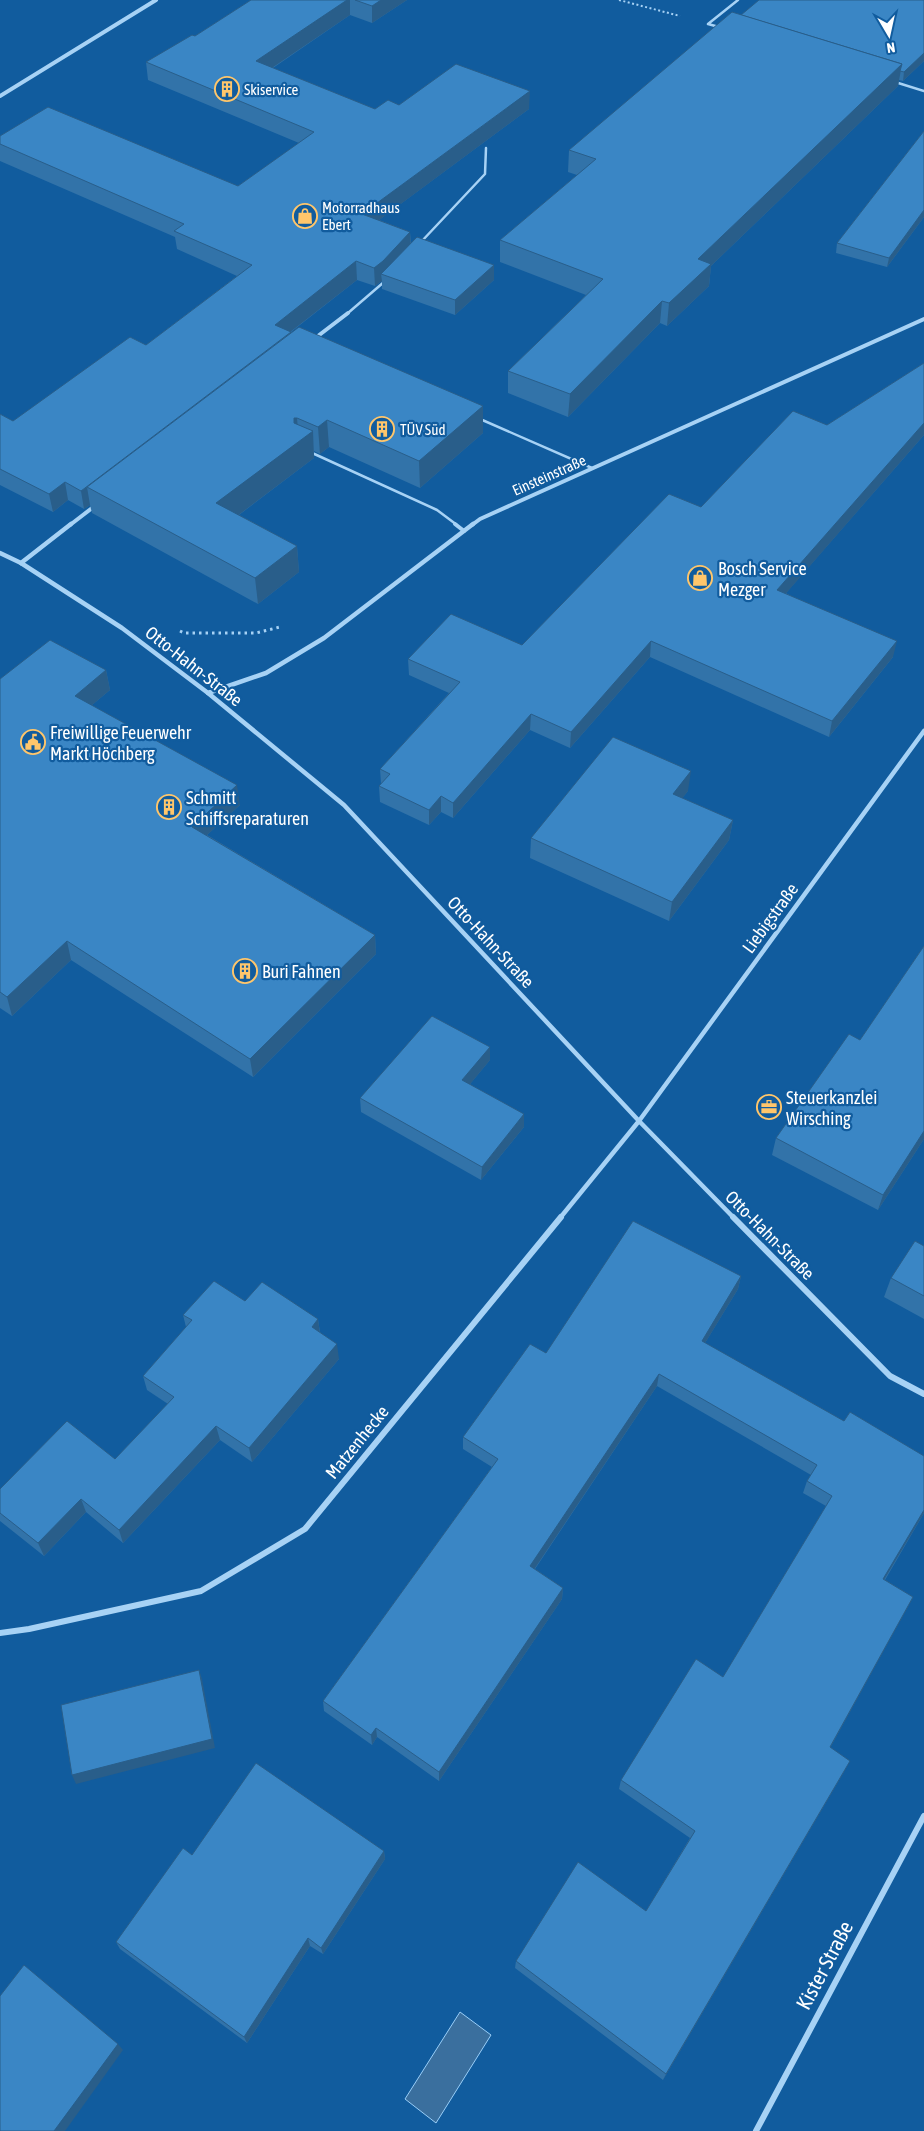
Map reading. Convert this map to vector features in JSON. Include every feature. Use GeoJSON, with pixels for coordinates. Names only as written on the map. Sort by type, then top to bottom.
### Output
{"type":"FeatureCollection","features":[{"type":"Feature","properties":{"kind":"street"},"geometry":{"type":"LineString","coordinates":[[0,96],[156,0]]}},
{"type":"Feature","properties":{"kind":"street"},"geometry":{"type":"LineString","coordinates":[[309,343],[348,313]]}},
{"type":"Feature","properties":{"kind":"street","name":"Einsteinstraße"},"geometry":{"type":"LineString","coordinates":[[208,693],[266,672],[324,638],[480,519],[924,319]]}},
{"type":"Feature","properties":{"kind":"street"},"geometry":{"type":"LineString","coordinates":[[21,563],[100,503]]}},
{"type":"Feature","properties":{"kind":"street","name":"Otto-Hahn-Straße"},"geometry":{"type":"LineString","coordinates":[[0,553],[21,563],[122,628],[208,693],[344,805],[639,1121],[890,1376],[924,1394]]}},
{"type":"Feature","properties":{"kind":"street","name":"Liebigstraße"},"geometry":{"type":"LineString","coordinates":[[639,1121],[924,731]]}},
{"type":"Feature","properties":{"kind":"street","name":"Matzenhecke"},"geometry":{"type":"LineString","coordinates":[[0,1632],[29,1629],[201,1592],[305,1529],[639,1121]]}},
{"type":"Feature","properties":{"kind":"street","name":"Kister Straße"},"geometry":{"type":"LineString","coordinates":[[756,2131],[924,1816]]}},
{"type":"Feature","properties":{"kind":"lane"},"geometry":{"type":"LineString","coordinates":[[708,24],[738,0]]}},
{"type":"Feature","properties":{"kind":"lane"},"geometry":{"type":"LineString","coordinates":[[708,24],[726,30]]}},
{"type":"Feature","properties":{"kind":"lane"},"geometry":{"type":"LineString","coordinates":[[886,79],[924,91]]}},
{"type":"Feature","properties":{"kind":"lane"},"geometry":{"type":"LineString","coordinates":[[419,245],[485,174],[486,148]]}},
{"type":"Feature","properties":{"kind":"lane"},"geometry":{"type":"LineString","coordinates":[[348,313],[386,281]]}},
{"type":"Feature","properties":{"kind":"lane"},"geometry":{"type":"LineString","coordinates":[[472,415],[592,468]]}},
{"type":"Feature","properties":{"kind":"lane"},"geometry":{"type":"LineString","coordinates":[[307,451],[437,510],[464,531]]}},
{"type":"Feature","properties":{"kind":"path"},"geometry":{"type":"LineString","coordinates":[[619,0],[708,24]]}},
{"type":"Feature","properties":{"kind":"water"},"geometry":{"type":"Polygon","coordinates":[[[460,2012],[491,2035],[436,2123],[405,2099],[460,2012]]]}},
{"type":"Feature","properties":{"kind":"building"},"geometry":{"type":"Polygon","coordinates":[[[251,0],[347,0],[256,61],[375,109],[388,100],[399,105],[456,64],[530,91],[362,214],[410,232],[383,261],[374,268],[356,261],[275,325],[291,332],[81,491],[65,482],[49,494],[0,469],[0,414],[13,421],[130,337],[146,345],[252,265],[174,231],[184,224],[0,144],[0,136],[48,107],[238,186],[314,132],[146,62],[192,35],[195,36],[251,0]]]}},
{"type":"Feature","properties":{"kind":"building"},"geometry":{"type":"Polygon","coordinates":[[[355,0],[381,0],[372,6],[355,0]]]}},
{"type":"Feature","properties":{"kind":"building"},"geometry":{"type":"Polygon","coordinates":[[[759,0],[924,0],[924,53],[904,72],[900,71],[902,64],[741,15],[759,0]]]}},
{"type":"Feature","properties":{"kind":"building"},"geometry":{"type":"Polygon","coordinates":[[[732,12],[902,64],[698,259],[711,264],[669,303],[662,301],[570,394],[508,371],[603,279],[500,240],[596,159],[569,150],[732,12]]]}},
{"type":"Feature","properties":{"kind":"building"},"geometry":{"type":"Polygon","coordinates":[[[924,131],[924,210],[889,258],[837,243],[924,131]]]}},
{"type":"Feature","properties":{"kind":"building"},"geometry":{"type":"Polygon","coordinates":[[[417,237],[494,265],[455,300],[381,274],[417,237]]]}},
{"type":"Feature","properties":{"kind":"building"},"geometry":{"type":"Polygon","coordinates":[[[299,327],[483,406],[419,461],[327,420],[318,427],[294,418],[294,423],[313,431],[216,503],[297,546],[255,578],[87,487],[299,327]]]}},
{"type":"Feature","properties":{"kind":"building"},"geometry":{"type":"Polygon","coordinates":[[[924,363],[924,423],[777,590],[897,641],[832,721],[651,641],[571,732],[531,714],[453,803],[441,796],[429,810],[379,786],[390,774],[380,769],[460,682],[408,659],[451,614],[522,645],[669,494],[701,507],[793,411],[827,425],[924,363]]]}},
{"type":"Feature","properties":{"kind":"building"},"geometry":{"type":"Polygon","coordinates":[[[50,640],[106,670],[75,696],[237,785],[192,827],[375,935],[250,1059],[67,941],[7,997],[0,992],[0,679],[50,640]]]}},
{"type":"Feature","properties":{"kind":"building"},"geometry":{"type":"Polygon","coordinates":[[[613,737],[691,771],[673,794],[733,820],[672,902],[531,838],[613,737]]]}},
{"type":"Feature","properties":{"kind":"building"},"geometry":{"type":"Polygon","coordinates":[[[924,946],[924,1131],[883,1195],[776,1138],[849,1034],[860,1040],[924,946]]]}},
{"type":"Feature","properties":{"kind":"building"},"geometry":{"type":"Polygon","coordinates":[[[432,1016],[490,1047],[462,1080],[524,1114],[482,1167],[360,1098],[432,1016]]]}},
{"type":"Feature","properties":{"kind":"building"},"geometry":{"type":"Polygon","coordinates":[[[633,1221],[741,1276],[702,1341],[844,1421],[850,1412],[924,1456],[924,1510],[883,1579],[913,1597],[830,1747],[850,1761],[666,2074],[516,1961],[578,1862],[646,1911],[695,1831],[621,1780],[696,1659],[723,1677],[832,1496],[807,1481],[817,1465],[659,1374],[530,1566],[563,1588],[439,1772],[376,1728],[371,1735],[323,1701],[498,1459],[463,1437],[530,1344],[546,1353],[633,1221]]]}},
{"type":"Feature","properties":{"kind":"building"},"geometry":{"type":"Polygon","coordinates":[[[915,1241],[924,1246],[924,1296],[891,1278],[915,1241]]]}},
{"type":"Feature","properties":{"kind":"building"},"geometry":{"type":"Polygon","coordinates":[[[214,1281],[245,1301],[262,1282],[318,1319],[312,1327],[337,1344],[249,1448],[216,1426],[119,1530],[81,1499],[38,1543],[0,1513],[0,1489],[67,1421],[115,1459],[174,1397],[143,1376],[192,1320],[183,1315],[214,1281]]]}},
{"type":"Feature","properties":{"kind":"building"},"geometry":{"type":"Polygon","coordinates":[[[199,1670],[212,1739],[72,1775],[61,1705],[199,1670]]]}},
{"type":"Feature","properties":{"kind":"building"},"geometry":{"type":"Polygon","coordinates":[[[256,1763],[384,1851],[321,1948],[308,1938],[244,2037],[116,1942],[183,1848],[192,1855],[256,1763]]]}},
{"type":"Feature","properties":{"kind":"building"},"geometry":{"type":"Polygon","coordinates":[[[24,1965],[118,2044],[54,2131],[0,2131],[0,1996],[24,1965]]]}},
{"type":"Feature","properties":{"kind":"place","name":"Skiservice"},"geometry":{"type":"Point","coordinates":[227,89]}},
{"type":"Feature","properties":{"kind":"place","name":"Motorradhaus Ebert"},"geometry":{"type":"Point","coordinates":[305,216]}},
{"type":"Feature","properties":{"kind":"place","name":"TÜV Süd"},"geometry":{"type":"Point","coordinates":[382,429]}},
{"type":"Feature","properties":{"kind":"place","name":"Bosch Service Mezger"},"geometry":{"type":"Point","coordinates":[700,578]}},
{"type":"Feature","properties":{"kind":"place","name":"Freiwillige Feuerwehr Markt Höchberg"},"geometry":{"type":"Point","coordinates":[33,742]}},
{"type":"Feature","properties":{"kind":"place","name":"Schmitt Schiffsreparaturen"},"geometry":{"type":"Point","coordinates":[169,807]}},
{"type":"Feature","properties":{"kind":"place","name":"Buri Fahnen"},"geometry":{"type":"Point","coordinates":[245,971]}},
{"type":"Feature","properties":{"kind":"place","name":"Steuerkanzlei Wirsching"},"geometry":{"type":"Point","coordinates":[769,1107]}}]}
